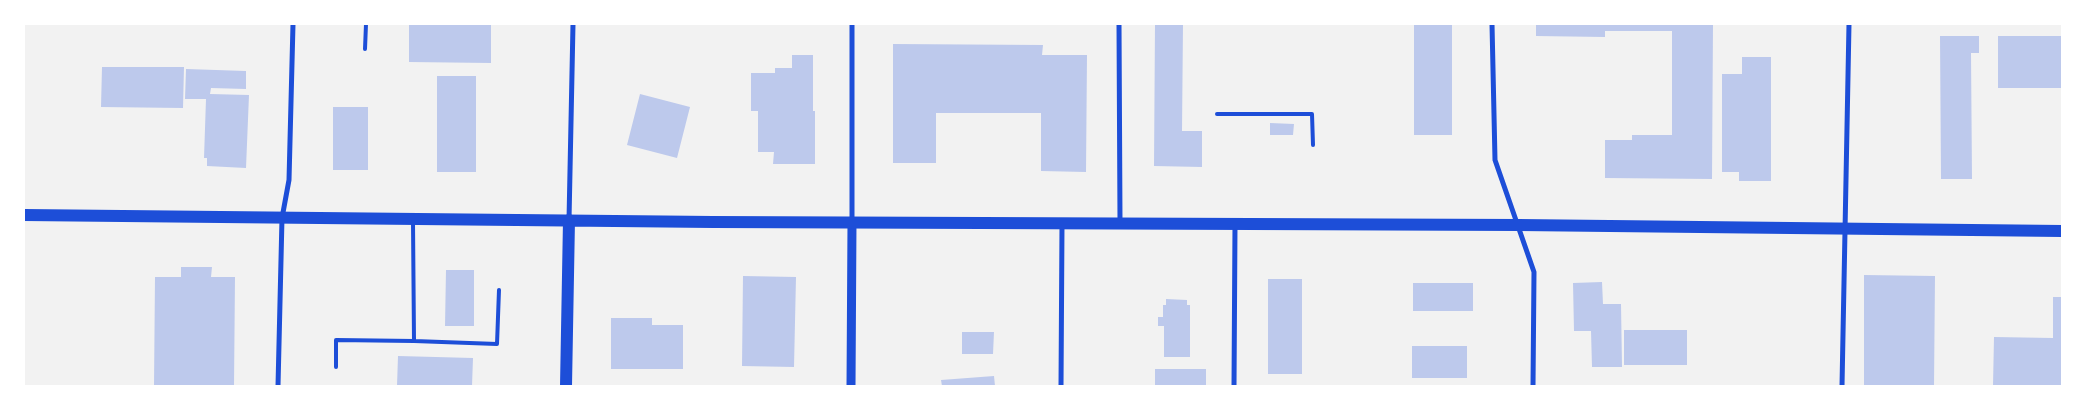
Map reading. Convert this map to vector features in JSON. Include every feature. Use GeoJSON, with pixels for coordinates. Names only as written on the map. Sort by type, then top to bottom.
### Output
{"type":"FeatureCollection","features":[{"type":"Feature","properties":{"kind":"main road"},"geometry":{"type":"LineString","coordinates":[[24,215],[413,220],[1120,222],[2062,231]]}},
{"type":"Feature","properties":{"kind":"main road"},"geometry":{"type":"LineString","coordinates":[[566,386],[569,220]]}},
{"type":"Feature","properties":{"kind":"street"},"geometry":{"type":"LineString","coordinates":[[278,386],[282,218],[289,180],[293,24]]}},
{"type":"Feature","properties":{"kind":"street"},"geometry":{"type":"LineString","coordinates":[[569,220],[573,24]]}},
{"type":"Feature","properties":{"kind":"street"},"geometry":{"type":"LineString","coordinates":[[851,386],[852,24]]}},
{"type":"Feature","properties":{"kind":"street"},"geometry":{"type":"LineString","coordinates":[[1119,24],[1120,222]]}},
{"type":"Feature","properties":{"kind":"street"},"geometry":{"type":"LineString","coordinates":[[1492,24],[1495,160],[1534,272],[1533,386]]}},
{"type":"Feature","properties":{"kind":"street"},"geometry":{"type":"LineString","coordinates":[[1842,386],[1848,24]]}},
{"type":"Feature","properties":{"kind":"street"},"geometry":{"type":"LineString","coordinates":[[1061,386],[1062,222]]}},
{"type":"Feature","properties":{"kind":"street"},"geometry":{"type":"LineString","coordinates":[[1234,386],[1235,224]]}},
{"type":"Feature","properties":{"kind":"lane"},"geometry":{"type":"LineString","coordinates":[[365,49],[366,24]]}},
{"type":"Feature","properties":{"kind":"lane"},"geometry":{"type":"LineString","coordinates":[[1217,114],[1312,114],[1313,145]]}},
{"type":"Feature","properties":{"kind":"lane"},"geometry":{"type":"LineString","coordinates":[[413,220],[414,342]]}},
{"type":"Feature","properties":{"kind":"lane"},"geometry":{"type":"LineString","coordinates":[[336,367],[336,340],[497,344],[499,290]]}},
{"type":"Feature","properties":{"kind":"building"},"geometry":{"type":"Polygon","coordinates":[[[409,24],[491,24],[491,63],[409,62],[409,24]]]}},
{"type":"Feature","properties":{"kind":"building"},"geometry":{"type":"Polygon","coordinates":[[[1155,24],[1183,24],[1182,131],[1202,131],[1202,167],[1154,166],[1155,24]]]}},
{"type":"Feature","properties":{"kind":"building"},"geometry":{"type":"Polygon","coordinates":[[[1414,24],[1452,24],[1452,135],[1414,135],[1414,24]]]}},
{"type":"Feature","properties":{"kind":"building"},"geometry":{"type":"Polygon","coordinates":[[[1536,24],[1713,24],[1712,179],[1605,178],[1605,140],[1632,140],[1632,135],[1672,135],[1672,31],[1605,31],[1605,37],[1536,36],[1536,24]]]}},
{"type":"Feature","properties":{"kind":"building"},"geometry":{"type":"Polygon","coordinates":[[[1940,36],[1979,36],[1979,53],[1971,53],[1972,179],[1941,179],[1940,36]]]}},
{"type":"Feature","properties":{"kind":"building"},"geometry":{"type":"Polygon","coordinates":[[[1998,36],[2062,36],[2062,88],[1998,88],[1998,36]]]}},
{"type":"Feature","properties":{"kind":"building"},"geometry":{"type":"Polygon","coordinates":[[[893,44],[1043,45],[1042,55],[1087,55],[1086,172],[1041,171],[1041,113],[936,113],[936,163],[893,163],[893,44]]]}},
{"type":"Feature","properties":{"kind":"building"},"geometry":{"type":"Polygon","coordinates":[[[792,55],[813,55],[815,164],[773,164],[774,152],[758,152],[758,111],[751,111],[751,73],[775,73],[775,68],[792,68],[792,55]]]}},
{"type":"Feature","properties":{"kind":"building"},"geometry":{"type":"Polygon","coordinates":[[[1742,57],[1771,57],[1771,181],[1739,181],[1739,172],[1722,172],[1722,74],[1742,74],[1742,57]]]}},
{"type":"Feature","properties":{"kind":"building"},"geometry":{"type":"Polygon","coordinates":[[[102,67],[184,67],[183,108],[101,107],[102,67]]]}},
{"type":"Feature","properties":{"kind":"building"},"geometry":{"type":"Polygon","coordinates":[[[186,69],[246,71],[246,89],[211,88],[210,94],[249,95],[246,168],[207,166],[207,158],[204,158],[206,99],[185,99],[186,69]]]}},
{"type":"Feature","properties":{"kind":"building"},"geometry":{"type":"Polygon","coordinates":[[[437,76],[476,76],[476,172],[437,172],[437,76]]]}},
{"type":"Feature","properties":{"kind":"building"},"geometry":{"type":"Polygon","coordinates":[[[640,94],[690,107],[677,158],[627,145],[640,94]]]}},
{"type":"Feature","properties":{"kind":"building"},"geometry":{"type":"Polygon","coordinates":[[[333,107],[368,107],[368,170],[333,170],[333,107]]]}},
{"type":"Feature","properties":{"kind":"building"},"geometry":{"type":"Polygon","coordinates":[[[1270,123],[1294,124],[1293,135],[1270,135],[1270,123]]]}},
{"type":"Feature","properties":{"kind":"building"},"geometry":{"type":"Polygon","coordinates":[[[181,267],[212,267],[211,277],[235,277],[234,386],[154,386],[155,277],[181,277],[181,267]]]}},
{"type":"Feature","properties":{"kind":"building"},"geometry":{"type":"Polygon","coordinates":[[[446,270],[474,270],[474,326],[445,326],[446,270]]]}},
{"type":"Feature","properties":{"kind":"building"},"geometry":{"type":"Polygon","coordinates":[[[1864,275],[1935,276],[1934,386],[1864,386],[1864,275]]]}},
{"type":"Feature","properties":{"kind":"building"},"geometry":{"type":"Polygon","coordinates":[[[743,276],[796,277],[794,367],[742,366],[743,276]]]}},
{"type":"Feature","properties":{"kind":"building"},"geometry":{"type":"Polygon","coordinates":[[[1268,279],[1302,279],[1302,374],[1268,374],[1268,279]]]}},
{"type":"Feature","properties":{"kind":"building"},"geometry":{"type":"Polygon","coordinates":[[[1602,282],[1603,304],[1621,304],[1622,367],[1592,367],[1591,331],[1574,331],[1573,283],[1602,282]]]}},
{"type":"Feature","properties":{"kind":"building"},"geometry":{"type":"Polygon","coordinates":[[[1413,283],[1473,283],[1473,311],[1413,311],[1413,283]]]}},
{"type":"Feature","properties":{"kind":"building"},"geometry":{"type":"Polygon","coordinates":[[[2053,297],[2062,297],[2062,386],[1993,386],[1994,337],[2053,338],[2053,297]]]}},
{"type":"Feature","properties":{"kind":"building"},"geometry":{"type":"Polygon","coordinates":[[[1166,299],[1187,300],[1187,305],[1190,305],[1190,357],[1164,357],[1164,326],[1158,326],[1158,317],[1163,317],[1163,305],[1166,305],[1166,299]]]}},
{"type":"Feature","properties":{"kind":"building"},"geometry":{"type":"Polygon","coordinates":[[[611,318],[652,318],[652,325],[683,325],[683,369],[611,369],[611,318]]]}},
{"type":"Feature","properties":{"kind":"building"},"geometry":{"type":"Polygon","coordinates":[[[1624,330],[1687,330],[1687,365],[1624,365],[1624,330]]]}},
{"type":"Feature","properties":{"kind":"building"},"geometry":{"type":"Polygon","coordinates":[[[962,332],[994,332],[993,354],[962,354],[962,332]]]}},
{"type":"Feature","properties":{"kind":"building"},"geometry":{"type":"Polygon","coordinates":[[[1412,346],[1467,346],[1467,378],[1412,378],[1412,346]]]}},
{"type":"Feature","properties":{"kind":"building"},"geometry":{"type":"Polygon","coordinates":[[[398,356],[473,358],[472,386],[397,386],[398,356]]]}},
{"type":"Feature","properties":{"kind":"building"},"geometry":{"type":"Polygon","coordinates":[[[1155,369],[1206,369],[1206,386],[1155,386],[1155,369]]]}},
{"type":"Feature","properties":{"kind":"building"},"geometry":{"type":"Polygon","coordinates":[[[994,376],[995,386],[942,386],[941,380],[994,376]]]}}]}
